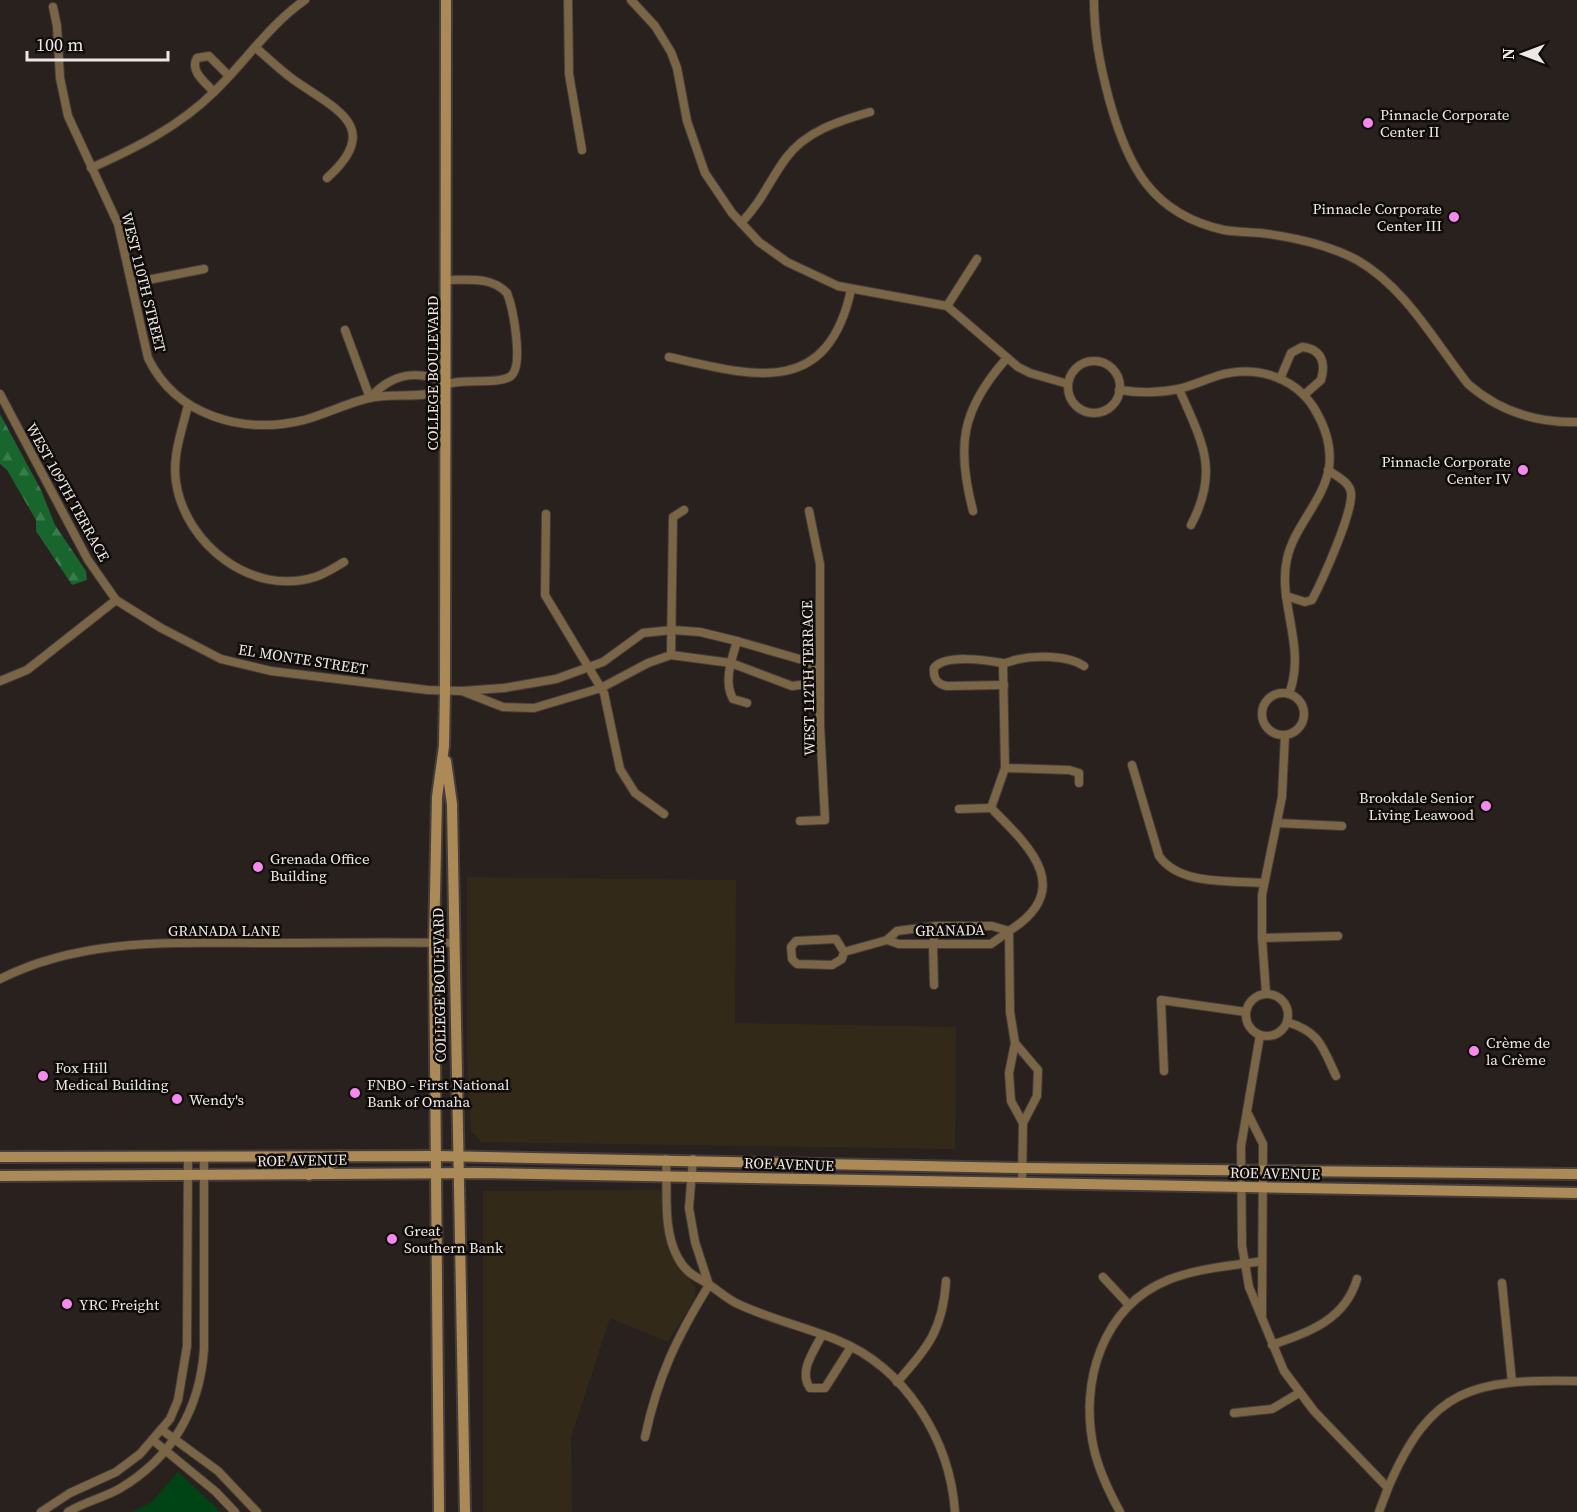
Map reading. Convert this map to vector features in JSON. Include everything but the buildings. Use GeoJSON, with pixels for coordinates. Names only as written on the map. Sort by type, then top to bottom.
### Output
{"type":"FeatureCollection","features":[{"type":"Feature","properties":{"kind":"main road","name":"COLLEGE BOULEVARD"},"geometry":{"type":"LineString","coordinates":[[440,1512],[434,943],[437,797],[444,746],[445,691],[446,0]]}},
{"type":"Feature","properties":{"kind":"main road","name":"COLLEGE BOULEVARD"},"geometry":{"type":"LineString","coordinates":[[444,746],[452,804],[465,1512]]}},
{"type":"Feature","properties":{"kind":"main road"},"geometry":{"type":"LineString","coordinates":[[280,1175],[290,1168],[298,1168],[308,1156]]}},
{"type":"Feature","properties":{"kind":"main road"},"geometry":{"type":"LineString","coordinates":[[309,1175],[318,1165],[330,1165],[339,1156]]}},
{"type":"Feature","properties":{"kind":"main road","name":"ROE AVENUE"},"geometry":{"type":"LineString","coordinates":[[0,1157],[459,1156],[693,1159],[1023,1168],[1577,1174]]}},
{"type":"Feature","properties":{"kind":"main road","name":"ROE AVENUE"},"geometry":{"type":"LineString","coordinates":[[0,1176],[187,1177],[460,1173],[1577,1193]]}},
{"type":"Feature","properties":{"kind":"street"},"geometry":{"type":"LineString","coordinates":[[91,168],[146,142],[172,126],[214,92],[271,28],[305,0]]}},
{"type":"Feature","properties":{"kind":"street"},"geometry":{"type":"LineString","coordinates":[[568,0],[569,74],[582,150]]}},
{"type":"Feature","properties":{"kind":"street"},"geometry":{"type":"LineString","coordinates":[[631,0],[655,26],[671,52],[677,68],[687,121],[705,173],[741,223],[759,242],[787,262],[816,278],[851,290],[921,299],[947,306],[962,316],[1006,359],[1030,374],[1068,384]]}},
{"type":"Feature","properties":{"kind":"street"},"geometry":{"type":"LineString","coordinates":[[1094,0],[1094,26],[1099,60],[1117,127],[1132,166],[1154,192],[1184,217],[1225,230],[1306,242],[1356,260],[1388,282],[1468,384],[1479,394],[1524,417],[1577,422]]}},
{"type":"Feature","properties":{"kind":"street","name":"WEST 110TH STREET"},"geometry":{"type":"LineString","coordinates":[[52,7],[57,26],[63,99],[75,135],[118,224],[148,357],[169,391],[188,405],[219,418],[266,424],[304,420],[370,398]]}},
{"type":"Feature","properties":{"kind":"street"},"geometry":{"type":"LineString","coordinates":[[255,47],[294,80],[339,109],[347,119],[351,130],[350,152],[346,160],[327,178]]}},
{"type":"Feature","properties":{"kind":"street"},"geometry":{"type":"LineString","coordinates":[[214,92],[195,71],[197,58],[209,56],[229,76]]}},
{"type":"Feature","properties":{"kind":"street"},"geometry":{"type":"LineString","coordinates":[[741,223],[762,198],[786,158],[793,151],[820,129],[870,112]]}},
{"type":"Feature","properties":{"kind":"street"},"geometry":{"type":"LineString","coordinates":[[947,306],[977,259]]}},
{"type":"Feature","properties":{"kind":"street"},"geometry":{"type":"LineString","coordinates":[[132,283],[204,269]]}},
{"type":"Feature","properties":{"kind":"street"},"geometry":{"type":"LineString","coordinates":[[370,398],[430,394],[447,384],[466,380],[500,380],[511,376],[518,364],[518,349],[511,304],[500,286],[486,280],[447,280]]}},
{"type":"Feature","properties":{"kind":"street"},"geometry":{"type":"LineString","coordinates":[[669,357],[760,375],[801,367],[827,346],[836,333],[851,290]]}},
{"type":"Feature","properties":{"kind":"street"},"geometry":{"type":"LineString","coordinates":[[345,330],[370,398]]}},
{"type":"Feature","properties":{"kind":"street"},"geometry":{"type":"LineString","coordinates":[[1280,379],[1291,353],[1302,347],[1317,352],[1322,359],[1321,380],[1304,395]]}},
{"type":"Feature","properties":{"kind":"street"},"geometry":{"type":"LineString","coordinates":[[973,511],[962,460],[969,411],[982,387],[1006,359]]}},
{"type":"Feature","properties":{"kind":"street"},"geometry":{"type":"LineString","coordinates":[[1094,360],[1103,362],[1116,373],[1119,390],[1117,398],[1106,410],[1090,412],[1076,405],[1071,399],[1068,384],[1077,366],[1094,360]]}},
{"type":"Feature","properties":{"kind":"street"},"geometry":{"type":"LineString","coordinates":[[1119,390],[1132,392],[1179,389],[1218,375],[1259,372],[1292,385],[1304,395],[1316,411],[1330,449],[1328,470],[1317,501],[1289,551],[1285,580],[1295,651],[1294,681],[1289,694]]}},
{"type":"Feature","properties":{"kind":"street"},"geometry":{"type":"LineString","coordinates":[[370,398],[382,385],[393,379],[430,375],[447,384]]}},
{"type":"Feature","properties":{"kind":"street"},"geometry":{"type":"LineString","coordinates":[[1179,389],[1202,443],[1207,476],[1204,496],[1191,525]]}},
{"type":"Feature","properties":{"kind":"street","name":"WEST 109TH TERRACE"},"geometry":{"type":"LineString","coordinates":[[0,394],[88,560],[116,600]]}},
{"type":"Feature","properties":{"kind":"street"},"geometry":{"type":"LineString","coordinates":[[188,405],[177,445],[176,482],[186,514],[208,546],[243,571],[280,580],[314,578],[344,562]]}},
{"type":"Feature","properties":{"kind":"street"},"geometry":{"type":"LineString","coordinates":[[1286,596],[1305,602],[1312,600],[1339,537],[1351,494],[1348,485],[1328,470]]}},
{"type":"Feature","properties":{"kind":"street"},"geometry":{"type":"LineString","coordinates":[[671,655],[673,517],[684,510]]}},
{"type":"Feature","properties":{"kind":"street","name":"WEST 112TH TERRACE"},"geometry":{"type":"LineString","coordinates":[[800,821],[825,820],[820,672],[820,564],[808,511]]}},
{"type":"Feature","properties":{"kind":"street"},"geometry":{"type":"LineString","coordinates":[[546,514],[545,595],[601,688],[620,769],[634,793],[664,814]]}},
{"type":"Feature","properties":{"kind":"street"},"geometry":{"type":"LineString","coordinates":[[0,681],[27,670],[116,600]]}},
{"type":"Feature","properties":{"kind":"street","name":"EL MONTE STREET"},"geometry":{"type":"LineString","coordinates":[[116,600],[202,651],[249,667],[445,691],[537,683],[590,669],[643,633],[672,630],[700,632],[737,641],[806,662],[820,672],[808,684],[792,686],[730,663],[671,655],[648,663],[601,688],[534,708],[503,707],[462,691]]}},
{"type":"Feature","properties":{"kind":"street"},"geometry":{"type":"LineString","coordinates":[[737,641],[730,663],[730,694],[738,702],[747,703]]}},
{"type":"Feature","properties":{"kind":"street"},"geometry":{"type":"LineString","coordinates":[[1004,685],[947,686],[939,684],[934,674],[938,663],[945,660],[995,660],[1003,664],[1024,659],[1074,659],[1084,666]]}},
{"type":"Feature","properties":{"kind":"street"},"geometry":{"type":"LineString","coordinates":[[959,809],[991,808],[1005,768],[1003,664]]}},
{"type":"Feature","properties":{"kind":"street"},"geometry":{"type":"LineString","coordinates":[[1289,694],[1302,704],[1304,718],[1297,730],[1278,735],[1266,728],[1261,714],[1262,707],[1271,696],[1289,694]]}},
{"type":"Feature","properties":{"kind":"street"},"geometry":{"type":"LineString","coordinates":[[1266,993],[1262,938],[1263,883],[1284,782],[1285,735]]}},
{"type":"Feature","properties":{"kind":"street"},"geometry":{"type":"LineString","coordinates":[[1132,765],[1159,856],[1164,863],[1174,871],[1190,876],[1263,883]]}},
{"type":"Feature","properties":{"kind":"street"},"geometry":{"type":"LineString","coordinates":[[1005,768],[1069,770],[1079,773],[1079,783]]}},
{"type":"Feature","properties":{"kind":"street","name":"GRANADA"},"geometry":{"type":"LineString","coordinates":[[887,940],[899,944],[991,944],[1025,921],[1035,909],[1042,886],[1041,872],[1031,849],[991,808]]}},
{"type":"Feature","properties":{"kind":"street"},"geometry":{"type":"LineString","coordinates":[[1277,823],[1342,826]]}},
{"type":"Feature","properties":{"kind":"street"},"geometry":{"type":"LineString","coordinates":[[934,985],[933,945],[936,926]]}},
{"type":"Feature","properties":{"kind":"street"},"geometry":{"type":"LineString","coordinates":[[844,952],[887,940],[897,931],[936,926],[992,926],[1009,930],[1010,1012],[1015,1043],[1010,1073],[1011,1101],[1023,1123]]}},
{"type":"Feature","properties":{"kind":"street"},"geometry":{"type":"LineString","coordinates":[[1262,938],[1338,936]]}},
{"type":"Feature","properties":{"kind":"street"},"geometry":{"type":"LineString","coordinates":[[836,939],[844,952],[842,959],[832,965],[797,964],[792,960],[791,947],[796,940],[836,939]]}},
{"type":"Feature","properties":{"kind":"street","name":"GRANADA LANE"},"geometry":{"type":"LineString","coordinates":[[0,979],[41,961],[102,946],[453,943]]}},
{"type":"Feature","properties":{"kind":"street"},"geometry":{"type":"LineString","coordinates":[[1266,993],[1284,1002],[1288,1012],[1287,1022],[1274,1035],[1260,1035],[1249,1027],[1246,1012],[1252,999],[1266,993]]}},
{"type":"Feature","properties":{"kind":"street"},"geometry":{"type":"LineString","coordinates":[[1164,1071],[1161,1000],[1246,1012]]}},
{"type":"Feature","properties":{"kind":"street"},"geometry":{"type":"LineString","coordinates":[[1287,1022],[1307,1029],[1315,1035],[1336,1076]]}},
{"type":"Feature","properties":{"kind":"street"},"geometry":{"type":"LineString","coordinates":[[1260,1035],[1247,1112],[1242,1126],[1240,1187],[1245,1264],[1249,1287],[1284,1371],[1299,1393],[1388,1488]]}},
{"type":"Feature","properties":{"kind":"street"},"geometry":{"type":"LineString","coordinates":[[1015,1043],[1033,1061],[1038,1070],[1037,1096],[1023,1123],[1022,1184]]}},
{"type":"Feature","properties":{"kind":"street"},"geometry":{"type":"LineString","coordinates":[[1247,1112],[1263,1144],[1262,1319]]}},
{"type":"Feature","properties":{"kind":"street"},"geometry":{"type":"LineString","coordinates":[[68,1512],[117,1490],[147,1469],[166,1451],[187,1420],[202,1377],[204,1157]]}},
{"type":"Feature","properties":{"kind":"street"},"geometry":{"type":"LineString","coordinates":[[41,1512],[70,1493],[116,1472],[154,1441],[178,1400],[184,1378],[187,1346],[188,1158]]}},
{"type":"Feature","properties":{"kind":"street"},"geometry":{"type":"LineString","coordinates":[[666,1159],[668,1220],[677,1257],[688,1274],[739,1305],[850,1347],[885,1370],[912,1398],[936,1434],[951,1476],[956,1512]]}},
{"type":"Feature","properties":{"kind":"street"},"geometry":{"type":"LineString","coordinates":[[693,1159],[689,1208],[694,1242],[709,1285]]}},
{"type":"Feature","properties":{"kind":"street"},"geometry":{"type":"LineString","coordinates":[[1120,1512],[1103,1478],[1094,1450],[1089,1411],[1090,1383],[1095,1362],[1106,1336],[1129,1305],[1168,1280],[1197,1271],[1262,1261]]}},
{"type":"Feature","properties":{"kind":"street"},"geometry":{"type":"LineString","coordinates":[[1102,1277],[1129,1305]]}},
{"type":"Feature","properties":{"kind":"street"},"geometry":{"type":"LineString","coordinates":[[1272,1345],[1309,1331],[1337,1314],[1346,1304],[1357,1279]]}},
{"type":"Feature","properties":{"kind":"street"},"geometry":{"type":"LineString","coordinates":[[897,1382],[921,1355],[936,1332],[945,1305],[946,1281]]}},
{"type":"Feature","properties":{"kind":"street"},"geometry":{"type":"LineString","coordinates":[[1502,1283],[1512,1382]]}},
{"type":"Feature","properties":{"kind":"street"},"geometry":{"type":"LineString","coordinates":[[645,1437],[659,1379],[683,1326],[709,1285]]}},
{"type":"Feature","properties":{"kind":"street"},"geometry":{"type":"LineString","coordinates":[[187,1293],[204,1293]]}},
{"type":"Feature","properties":{"kind":"street"},"geometry":{"type":"LineString","coordinates":[[822,1335],[806,1370],[806,1382],[810,1388],[825,1388],[850,1347]]}},
{"type":"Feature","properties":{"kind":"street"},"geometry":{"type":"LineString","coordinates":[[1379,1512],[1408,1443],[1426,1421],[1443,1406],[1471,1391],[1512,1382],[1577,1381]]}},
{"type":"Feature","properties":{"kind":"street"},"geometry":{"type":"LineString","coordinates":[[1234,1413],[1272,1409],[1299,1393]]}},
{"type":"Feature","properties":{"kind":"street"},"geometry":{"type":"LineString","coordinates":[[162,1430],[218,1471],[257,1512]]}},
{"type":"Feature","properties":{"kind":"street"},"geometry":{"type":"LineString","coordinates":[[154,1441],[235,1512]]}},
{"type":"Feature","properties":{"kind":"shaded area"},"geometry":{"type":"Polygon","coordinates":[[[467,877],[736,880],[735,1023],[956,1027],[955,1149],[482,1142],[471,1131],[467,1054],[467,877]]]}},
{"type":"Feature","properties":{"kind":"shaded area"},"geometry":{"type":"Polygon","coordinates":[[[660,1190],[667,1238],[677,1263],[695,1287],[695,1298],[668,1342],[610,1318],[571,1437],[572,1512],[483,1512],[483,1191],[660,1190]]]}},
{"type":"Feature","properties":{"kind":"green space"},"geometry":{"type":"Polygon","coordinates":[[[0,414],[41,490],[55,525],[86,571],[87,580],[72,585],[36,531],[36,520],[7,470],[0,464],[0,414]]]}},
{"type":"Feature","properties":{"kind":"green space"},"geometry":{"type":"Polygon","coordinates":[[[178,1472],[221,1512],[132,1512],[152,1502],[178,1472]]]}},
{"type":"Feature","properties":{"kind":"place","name":"Pinnacle Corporate Center II"},"geometry":{"type":"Point","coordinates":[1368,123]}},
{"type":"Feature","properties":{"kind":"place","name":"Pinnacle Corporate Center III"},"geometry":{"type":"Point","coordinates":[1454,217]}},
{"type":"Feature","properties":{"kind":"place","name":"Pinnacle Corporate Center IV"},"geometry":{"type":"Point","coordinates":[1523,470]}},
{"type":"Feature","properties":{"kind":"place","name":"Brookdale Senior Living Leawood"},"geometry":{"type":"Point","coordinates":[1486,806]}},
{"type":"Feature","properties":{"kind":"place","name":"Grenada Office Building"},"geometry":{"type":"Point","coordinates":[258,867]}},
{"type":"Feature","properties":{"kind":"place","name":"Crème de la Crème"},"geometry":{"type":"Point","coordinates":[1474,1051]}},
{"type":"Feature","properties":{"kind":"place","name":"Fox Hill Medical Building"},"geometry":{"type":"Point","coordinates":[43,1076]}},
{"type":"Feature","properties":{"kind":"place","name":"FNBO - First National Bank of Omaha"},"geometry":{"type":"Point","coordinates":[355,1093]}},
{"type":"Feature","properties":{"kind":"place","name":"Wendy's"},"geometry":{"type":"Point","coordinates":[177,1099]}},
{"type":"Feature","properties":{"kind":"place","name":"Great Southern Bank"},"geometry":{"type":"Point","coordinates":[392,1239]}},
{"type":"Feature","properties":{"kind":"place","name":"YRC Freight"},"geometry":{"type":"Point","coordinates":[67,1304]}}]}
